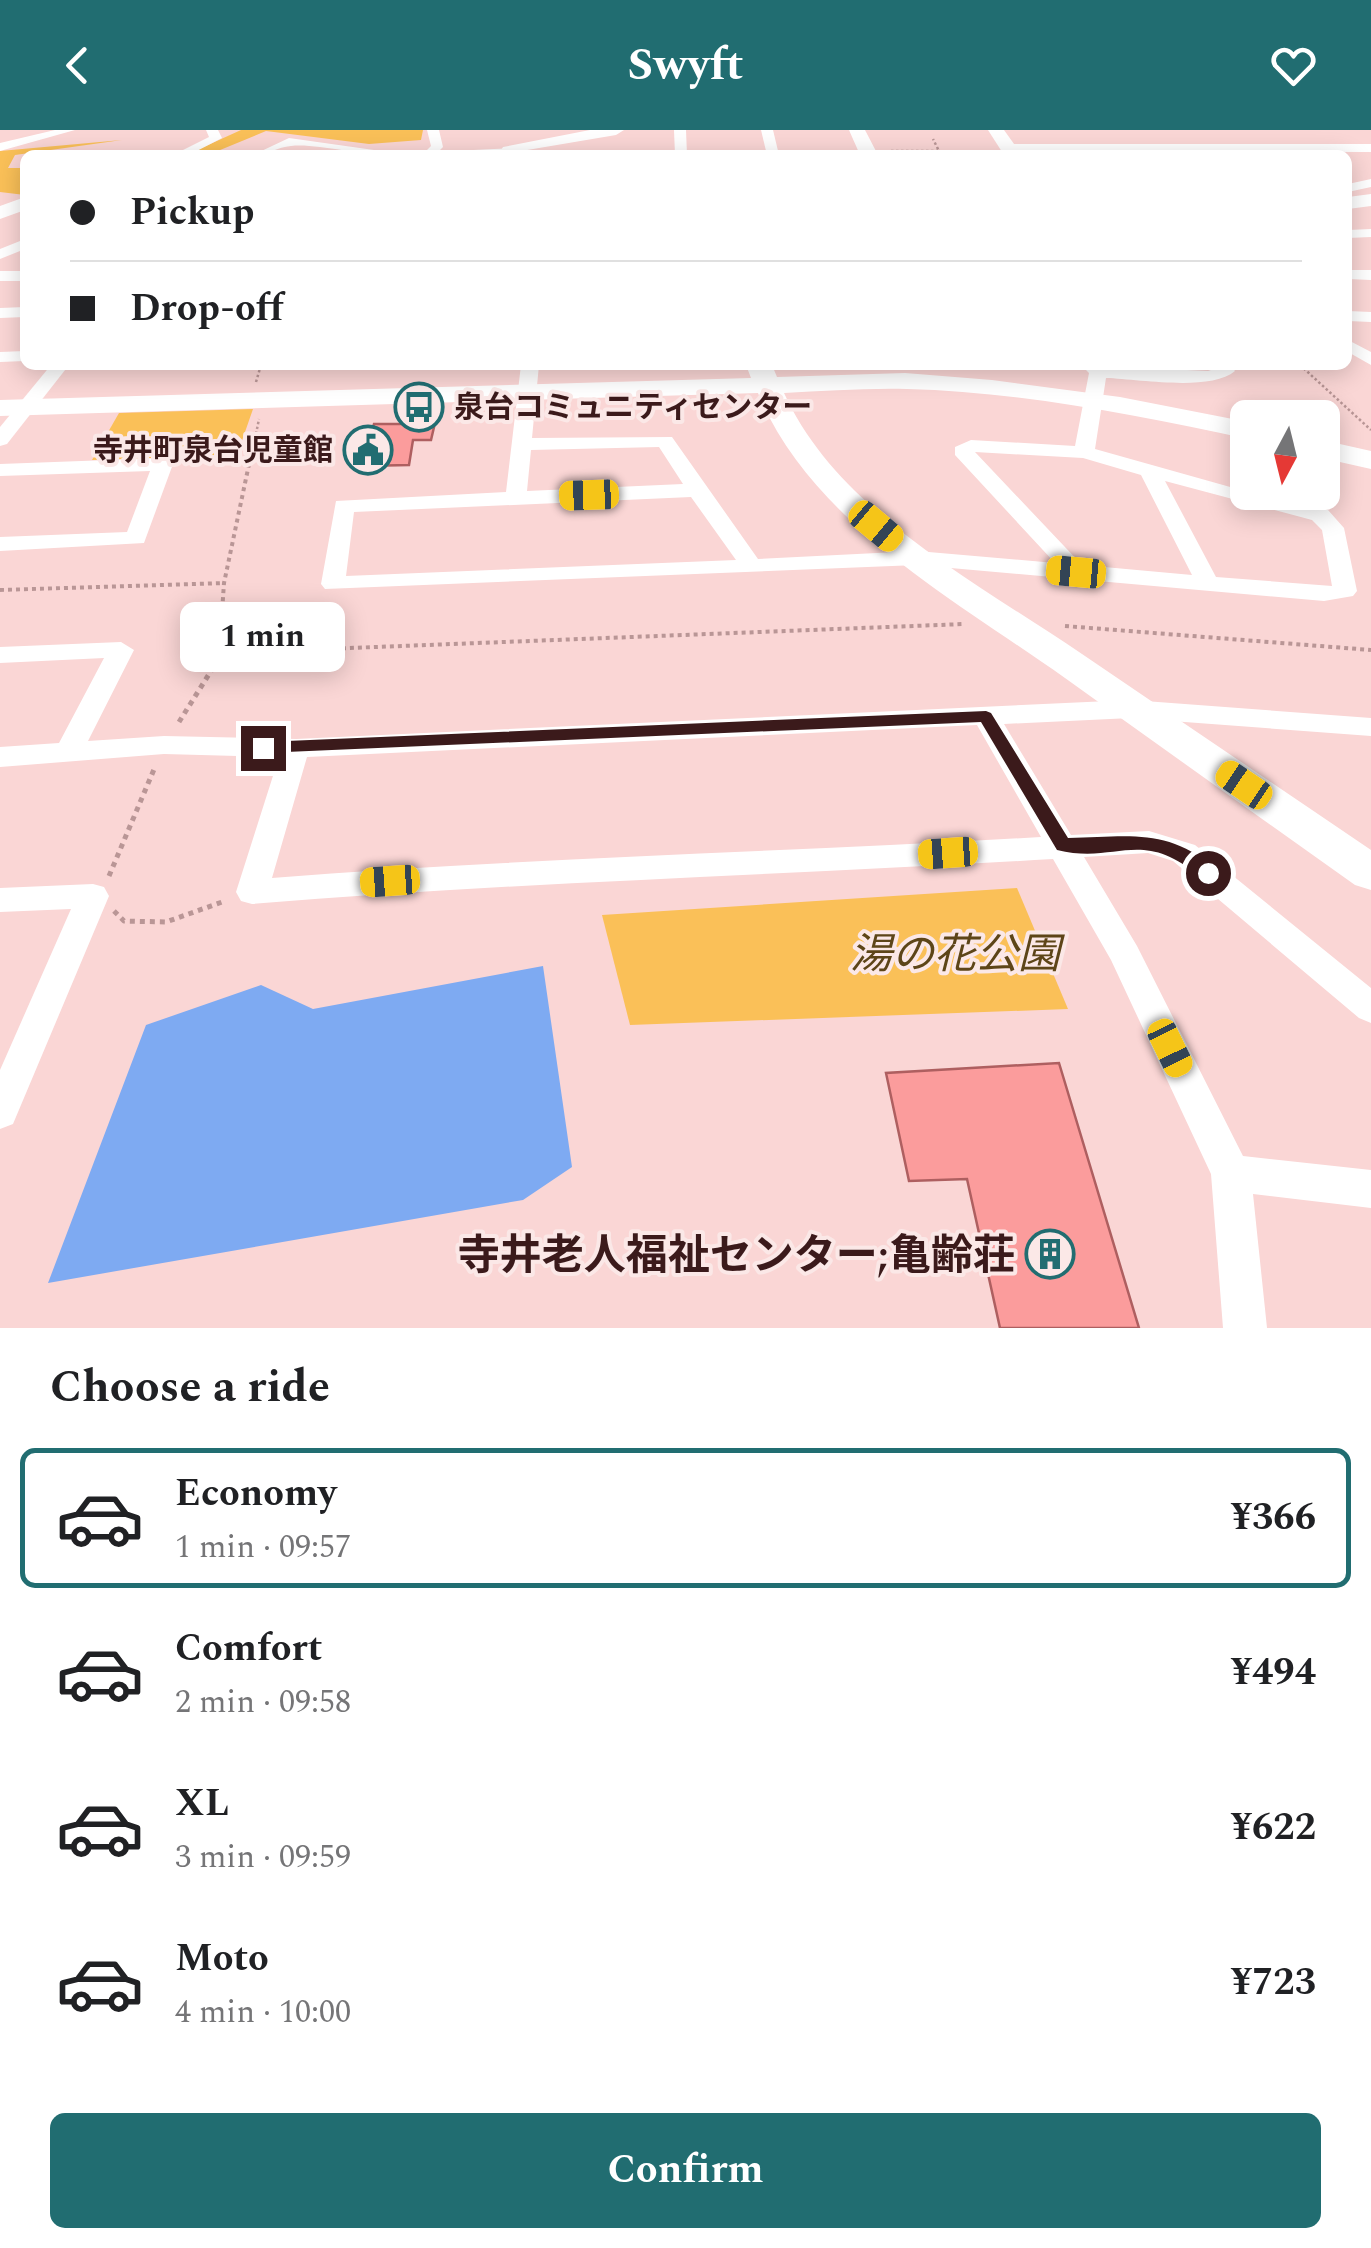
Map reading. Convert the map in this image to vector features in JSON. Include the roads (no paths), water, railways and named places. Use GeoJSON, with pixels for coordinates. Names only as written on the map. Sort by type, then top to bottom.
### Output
{"type":"FeatureCollection","features":[{"type":"Feature","properties":{"kind":"street"},"geometry":{"type":"LineString","coordinates":[[0,137],[70,130]]}},
{"type":"Feature","properties":{"kind":"street"},"geometry":{"type":"LineString","coordinates":[[189,150],[216,138],[212,130]]}},
{"type":"Feature","properties":{"kind":"street"},"geometry":{"type":"LineString","coordinates":[[522,150],[616,130]]}},
{"type":"Feature","properties":{"kind":"street"},"geometry":{"type":"LineString","coordinates":[[1197,130],[1218,148]]}},
{"type":"Feature","properties":{"kind":"street"},"geometry":{"type":"LineString","coordinates":[[0,147],[16,137]]}},
{"type":"Feature","properties":{"kind":"street"},"geometry":{"type":"LineString","coordinates":[[271,150],[289,142],[328,150]]}},
{"type":"Feature","properties":{"kind":"street"},"geometry":{"type":"LineString","coordinates":[[1146,150],[1371,148]]}},
{"type":"Feature","properties":{"kind":"street"},"geometry":{"type":"LineString","coordinates":[[0,440],[12,408],[54,370]]}},
{"type":"Feature","properties":{"kind":"street"},"geometry":{"type":"LineString","coordinates":[[12,408],[253,402],[530,378],[763,374],[904,380],[1093,379],[1210,377],[1225,370]]}},
{"type":"Feature","properties":{"kind":"street"},"geometry":{"type":"LineString","coordinates":[[763,374],[789,432],[856,508],[917,558],[1371,873]]}},
{"type":"Feature","properties":{"kind":"street"},"geometry":{"type":"LineString","coordinates":[[516,498],[530,378]]}},
{"type":"Feature","properties":{"kind":"street"},"geometry":{"type":"LineString","coordinates":[[1093,379],[1230,425]]}},
{"type":"Feature","properties":{"kind":"street"},"geometry":{"type":"LineString","coordinates":[[1084,452],[1093,379]]}},
{"type":"Feature","properties":{"kind":"street"},"geometry":{"type":"LineString","coordinates":[[523,444],[665,442],[752,566]]}},
{"type":"Feature","properties":{"kind":"street"},"geometry":{"type":"LineString","coordinates":[[698,490],[344,506],[334,584],[917,558],[1324,594],[1345,591],[1334,528],[1320,515],[1084,452],[971,446],[962,451],[1076,572]]}},
{"type":"Feature","properties":{"kind":"street"},"geometry":{"type":"LineString","coordinates":[[1340,453],[1371,460]]}},
{"type":"Feature","properties":{"kind":"street"},"geometry":{"type":"LineString","coordinates":[[0,470],[163,464],[136,538],[0,544]]}},
{"type":"Feature","properties":{"kind":"street"},"geometry":{"type":"LineString","coordinates":[[1149,471],[1208,582]]}},
{"type":"Feature","properties":{"kind":"street"},"geometry":{"type":"LineString","coordinates":[[0,655],[120,650],[67,754]]}},
{"type":"Feature","properties":{"kind":"street"},"geometry":{"type":"LineString","coordinates":[[0,757],[164,745],[296,748],[1131,709],[1371,727]]}},
{"type":"Feature","properties":{"kind":"street"},"geometry":{"type":"LineString","coordinates":[[986,716],[1125,955],[1231,1173],[1245,1328]]}},
{"type":"Feature","properties":{"kind":"street"},"geometry":{"type":"LineString","coordinates":[[296,748],[252,892],[460,876],[795,863],[1149,842],[1184,853],[1371,1008]]}},
{"type":"Feature","properties":{"kind":"street"},"geometry":{"type":"LineString","coordinates":[[0,900],[93,896],[0,1112]]}},
{"type":"Feature","properties":{"kind":"street"},"geometry":{"type":"LineString","coordinates":[[1231,1173],[1371,1188]]}},
{"type":"Feature","properties":{"kind":"water"},"geometry":{"type":"Polygon","coordinates":[[[543,966],[572,1167],[523,1200],[48,1283],[146,1025],[261,985],[313,1009],[543,966]]]}},
{"type":"Feature","properties":{"kind":"place","name":"泉台コミュニティセンター"},"geometry":{"type":"Point","coordinates":[419,407]}},
{"type":"Feature","properties":{"kind":"place","name":"寺井町泉台児童館"},"geometry":{"type":"Point","coordinates":[368,450]}},
{"type":"Feature","properties":{"kind":"place","name":"寺井老人福祉センター;亀齢荘"},"geometry":{"type":"Point","coordinates":[1050,1254]}},
{"type":"Feature","properties":{"kind":"park label","name":"湯の花公園"},"geometry":{"type":"Point","coordinates":[955,953]}}]}
